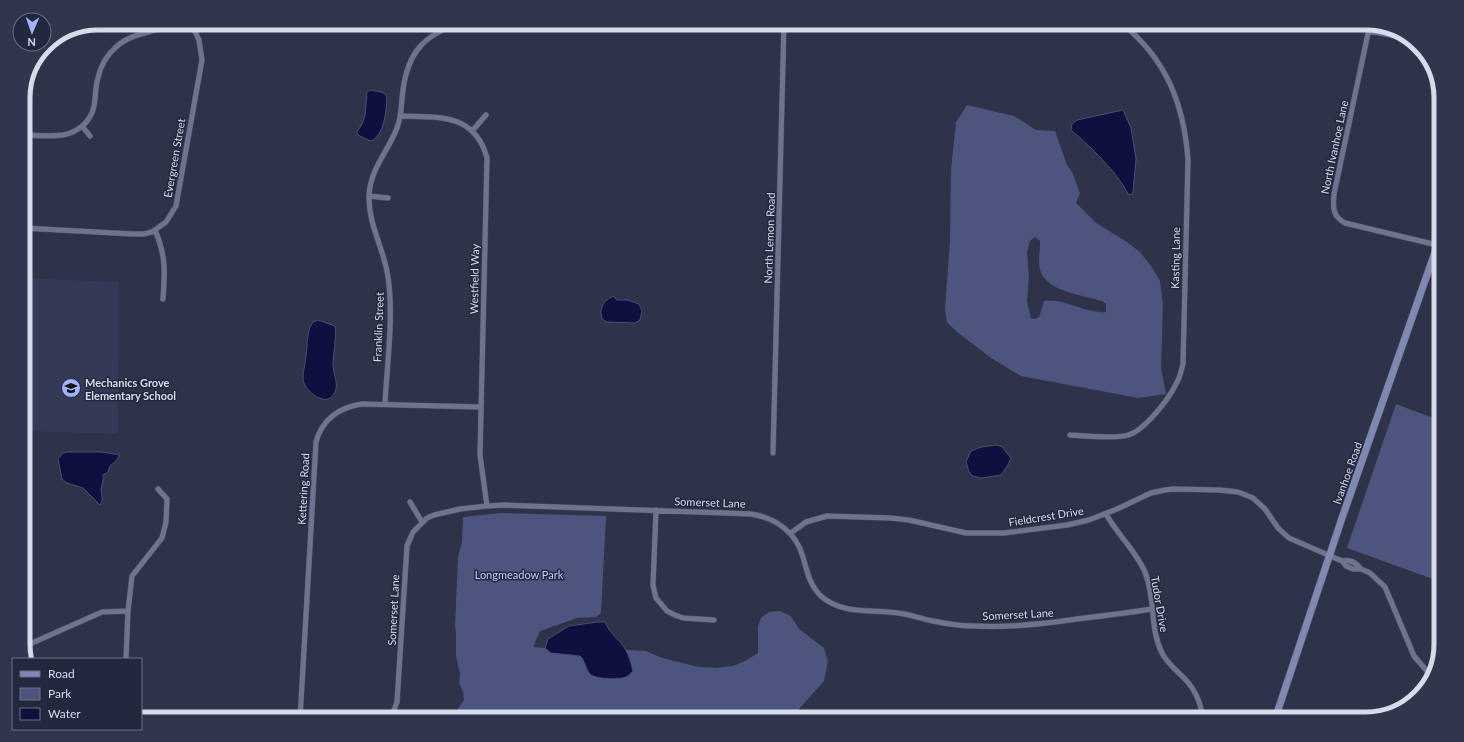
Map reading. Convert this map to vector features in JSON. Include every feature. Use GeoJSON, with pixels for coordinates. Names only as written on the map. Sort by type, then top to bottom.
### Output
{"type":"FeatureCollection","features":[{"type":"Feature","properties":{"kind":"main road","name":"Ivanhoe Road"},"geometry":{"type":"LineString","coordinates":[[1276,712],[1434,254]]}},
{"type":"Feature","properties":{"kind":"street"},"geometry":{"type":"LineString","coordinates":[[30,134],[61,135],[78,130],[91,114],[94,106],[100,68],[115,48],[136,35],[157,30]]}},
{"type":"Feature","properties":{"kind":"street","name":"Evergreen Street"},"geometry":{"type":"LineString","coordinates":[[30,228],[144,234],[155,230],[166,222],[172,215],[176,206],[202,60],[199,40],[194,30]]}},
{"type":"Feature","properties":{"kind":"street","name":"Franklin Street"},"geometry":{"type":"LineString","coordinates":[[385,404],[390,308],[389,287],[385,262],[371,221],[369,196],[373,173],[397,129],[406,72],[410,61],[418,49],[434,34],[443,30]]}},
{"type":"Feature","properties":{"kind":"street","name":"North Lemon Road"},"geometry":{"type":"LineString","coordinates":[[773,453],[784,30]]}},
{"type":"Feature","properties":{"kind":"street","name":"Kasting Lane"},"geometry":{"type":"LineString","coordinates":[[1070,435],[1127,436],[1143,428],[1172,391],[1181,374],[1183,364],[1188,160],[1186,134],[1178,103],[1169,81],[1158,63],[1141,41],[1129,30]]}},
{"type":"Feature","properties":{"kind":"street"},"geometry":{"type":"LineString","coordinates":[[1368,31],[1391,35]]}},
{"type":"Feature","properties":{"kind":"street","name":"North Ivanhoe Lane"},"geometry":{"type":"LineString","coordinates":[[1368,31],[1334,194],[1334,212],[1340,220],[1345,223],[1434,244]]}},
{"type":"Feature","properties":{"kind":"street"},"geometry":{"type":"LineString","coordinates":[[400,116],[451,119],[464,124],[473,130],[486,115]]}},
{"type":"Feature","properties":{"kind":"street"},"geometry":{"type":"LineString","coordinates":[[82,126],[90,136]]}},
{"type":"Feature","properties":{"kind":"street","name":"Westfield Way"},"geometry":{"type":"LineString","coordinates":[[473,130],[484,148],[487,158],[480,455],[487,506]]}},
{"type":"Feature","properties":{"kind":"street"},"geometry":{"type":"LineString","coordinates":[[369,196],[388,198]]}},
{"type":"Feature","properties":{"kind":"street"},"geometry":{"type":"LineString","coordinates":[[155,230],[161,244],[164,264],[163,299]]}},
{"type":"Feature","properties":{"kind":"street","name":"Kettering Road"},"geometry":{"type":"LineString","coordinates":[[300,712],[317,437],[325,423],[337,412],[347,407],[362,404],[481,407]]}},
{"type":"Feature","properties":{"kind":"street"},"geometry":{"type":"LineString","coordinates":[[126,658],[128,611],[132,576],[162,538],[166,522],[167,499],[158,489]]}},
{"type":"Feature","properties":{"kind":"street","name":"Fieldcrest Drive"},"geometry":{"type":"LineString","coordinates":[[791,533],[806,522],[827,516],[909,520],[966,533],[990,534],[1067,525],[1089,520],[1106,514],[1135,499],[1164,490],[1203,489],[1238,492],[1253,498],[1261,505],[1278,528],[1289,538],[1342,561],[1347,560],[1357,563],[1361,569],[1370,573],[1385,587],[1414,656],[1428,673]]}},
{"type":"Feature","properties":{"kind":"street"},"geometry":{"type":"LineString","coordinates":[[410,502],[422,522]]}},
{"type":"Feature","properties":{"kind":"street","name":"Somerset Lane"},"geometry":{"type":"LineString","coordinates":[[393,712],[397,702],[406,552],[411,536],[422,522],[434,515],[460,509],[504,505],[759,515],[777,522],[791,533],[803,556],[809,578],[817,591],[830,603],[851,610],[899,613],[933,621],[961,625],[1004,627],[1039,624],[1152,609]]}},
{"type":"Feature","properties":{"kind":"street"},"geometry":{"type":"LineString","coordinates":[[656,510],[653,585],[656,598],[668,611],[675,615],[683,618],[714,620]]}},
{"type":"Feature","properties":{"kind":"street","name":"Tudor Drive"},"geometry":{"type":"LineString","coordinates":[[1106,514],[1145,572],[1150,587],[1155,637],[1162,653],[1172,667],[1193,689],[1201,706],[1202,712]]}},
{"type":"Feature","properties":{"kind":"street"},"geometry":{"type":"LineString","coordinates":[[30,645],[102,612],[128,611]]}},
{"type":"Feature","properties":{"kind":"shaded area","name":"Mechanics Grove Elementary School"},"geometry":{"type":"Polygon","coordinates":[[[30,278],[119,282],[118,434],[30,431],[30,278]]]}},
{"type":"Feature","properties":{"kind":"green space"},"geometry":{"type":"Polygon","coordinates":[[[967,105],[1014,116],[1036,130],[1055,131],[1067,165],[1072,172],[1080,193],[1076,203],[1096,223],[1140,252],[1160,281],[1163,303],[1161,368],[1166,394],[1138,398],[1021,376],[991,358],[957,332],[947,322],[945,310],[950,240],[951,170],[956,122],[967,105]],[[1035,237],[1030,241],[1027,252],[1029,276],[1027,301],[1031,318],[1034,319],[1039,317],[1044,301],[1060,302],[1090,311],[1106,312],[1106,304],[1102,301],[1066,292],[1057,288],[1044,277],[1039,267],[1040,241],[1035,237]]]}},
{"type":"Feature","properties":{"kind":"green space"},"geometry":{"type":"Polygon","coordinates":[[[1396,404],[1434,418],[1434,579],[1347,548],[1396,404]]]}},
{"type":"Feature","properties":{"kind":"green space","name":"Longmeadow Park"},"geometry":{"type":"Polygon","coordinates":[[[500,513],[606,516],[601,613],[596,617],[577,618],[540,631],[534,647],[545,648],[551,653],[580,656],[591,675],[613,679],[623,677],[633,671],[626,650],[646,651],[662,658],[699,667],[716,668],[733,666],[758,653],[758,626],[761,618],[769,612],[780,611],[791,616],[799,629],[824,648],[828,662],[824,681],[799,709],[798,712],[455,712],[464,700],[459,682],[460,674],[456,656],[455,626],[458,558],[462,542],[463,517],[500,513]]]}},
{"type":"Feature","properties":{"kind":"water"},"geometry":{"type":"Polygon","coordinates":[[[370,90],[382,92],[387,98],[384,121],[380,133],[372,141],[358,135],[357,132],[365,116],[367,92],[370,90]]]}},
{"type":"Feature","properties":{"kind":"water"},"geometry":{"type":"Polygon","coordinates":[[[1123,110],[1131,128],[1136,159],[1132,195],[1128,194],[1117,177],[1102,160],[1071,130],[1072,124],[1077,120],[1123,110]]]}},
{"type":"Feature","properties":{"kind":"water"},"geometry":{"type":"Polygon","coordinates":[[[613,296],[617,300],[628,300],[639,304],[642,311],[640,320],[635,323],[607,322],[602,319],[601,311],[603,305],[613,296]]]}},
{"type":"Feature","properties":{"kind":"water"},"geometry":{"type":"Polygon","coordinates":[[[318,320],[335,326],[333,365],[336,389],[331,397],[327,399],[316,397],[311,393],[304,384],[303,379],[309,330],[313,322],[318,320]]]}},
{"type":"Feature","properties":{"kind":"water"},"geometry":{"type":"Polygon","coordinates":[[[997,445],[1002,447],[1011,458],[1001,475],[981,478],[973,476],[969,472],[966,462],[971,451],[981,447],[997,445]]]}},
{"type":"Feature","properties":{"kind":"water"},"geometry":{"type":"Polygon","coordinates":[[[101,452],[120,455],[110,466],[108,472],[103,475],[101,489],[102,499],[100,505],[83,488],[67,483],[62,479],[58,459],[63,453],[101,452]]]}},
{"type":"Feature","properties":{"kind":"water"},"geometry":{"type":"Polygon","coordinates":[[[605,622],[626,650],[633,671],[626,677],[613,679],[591,675],[580,656],[551,653],[545,648],[548,639],[569,626],[605,622]]]}},
{"type":"Feature","properties":{"kind":"place","name":"Mechanics Grove Elementary School"},"geometry":{"type":"Point","coordinates":[71,388]}}]}
